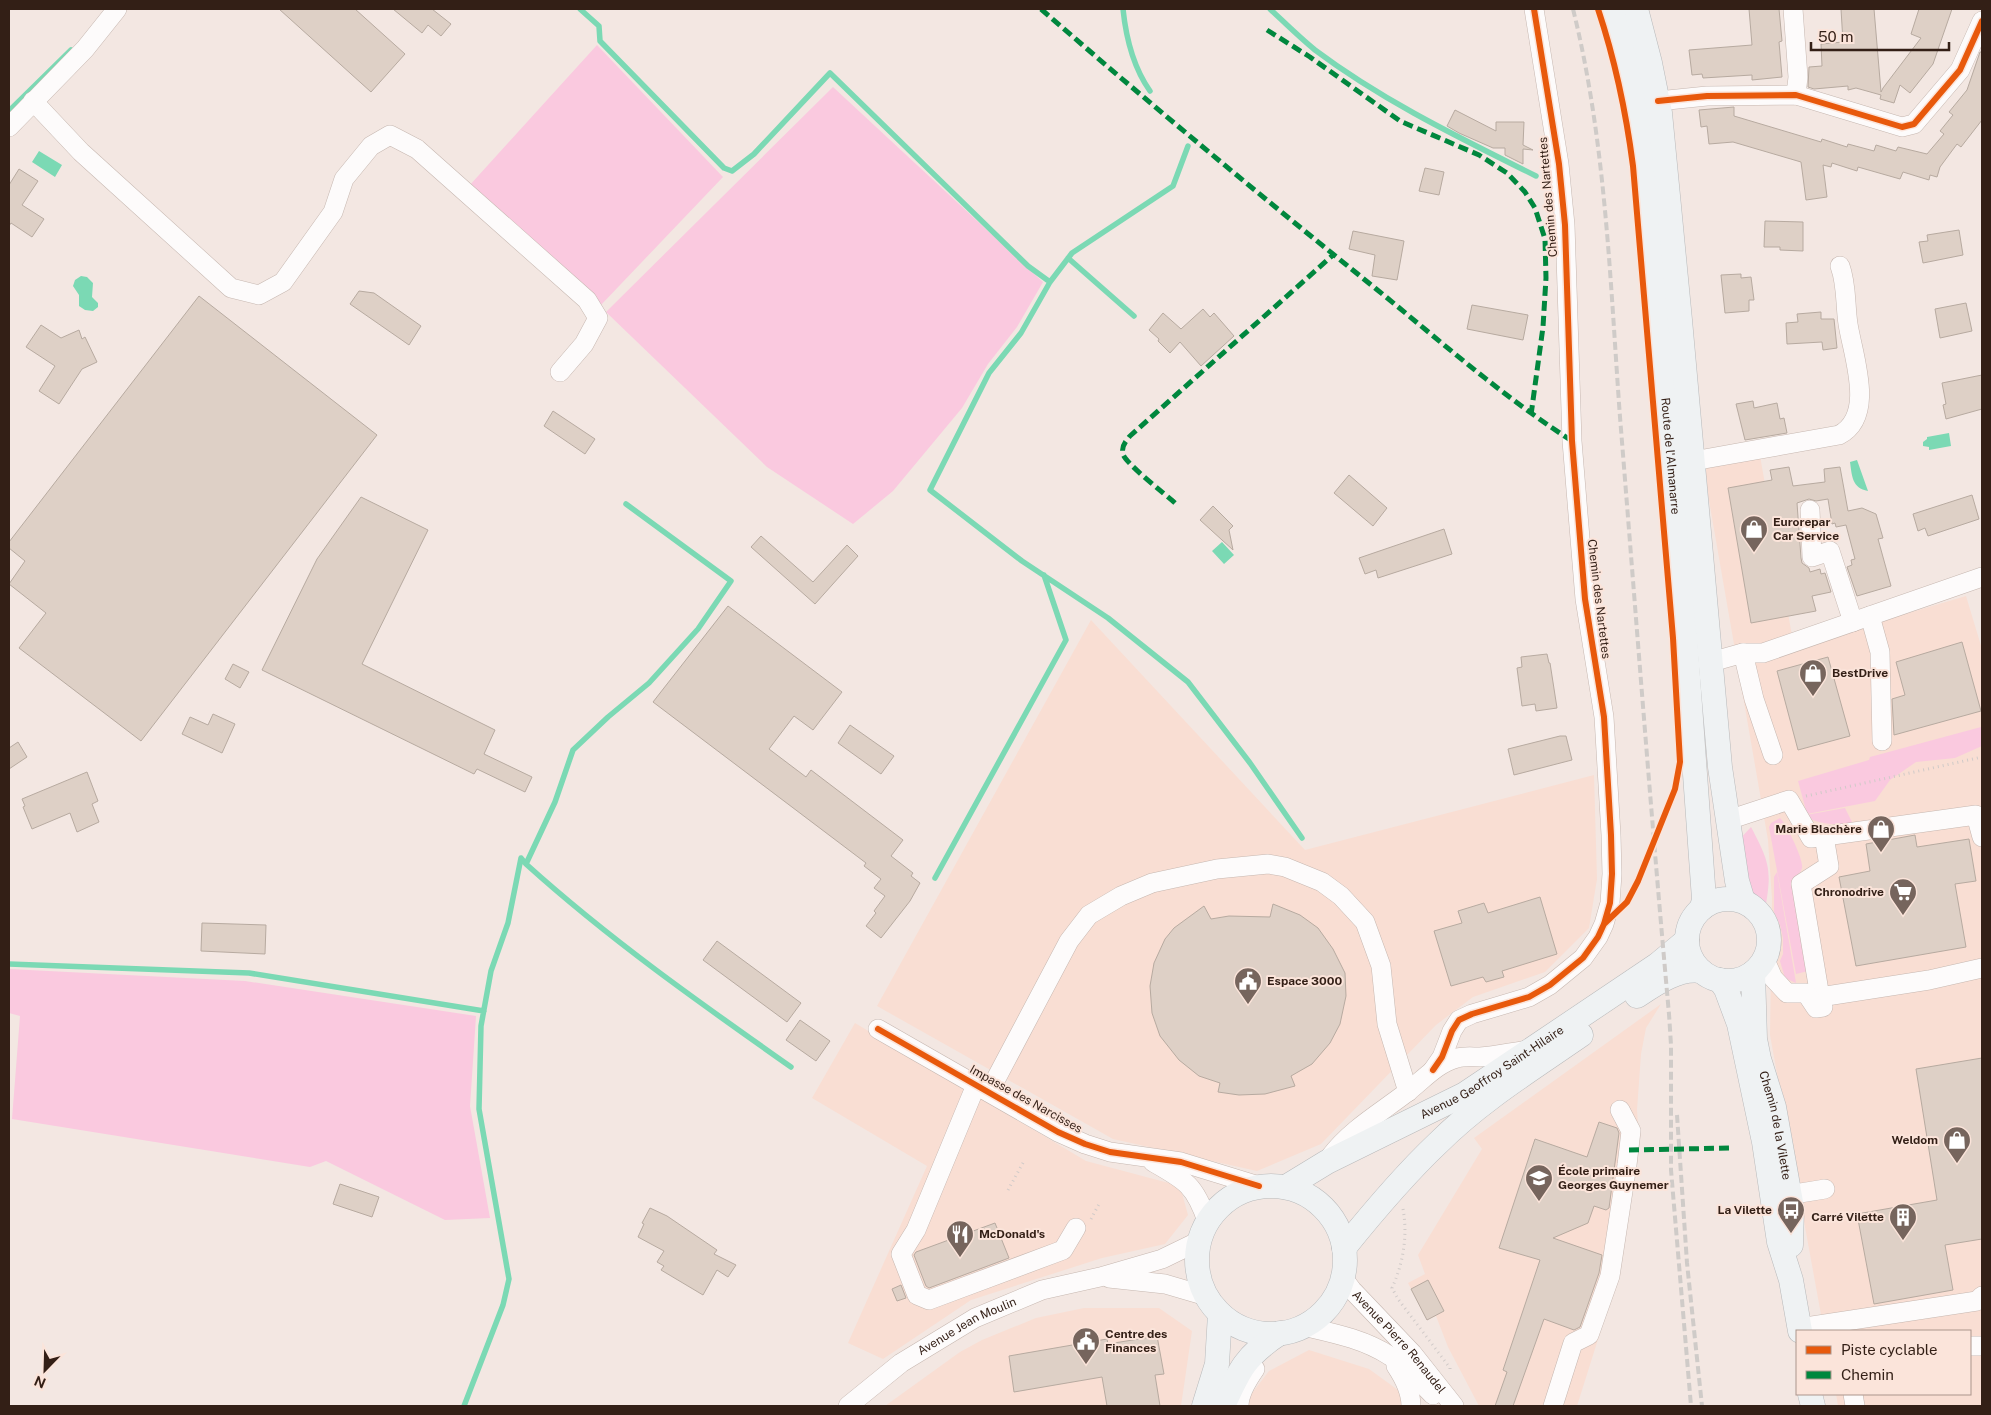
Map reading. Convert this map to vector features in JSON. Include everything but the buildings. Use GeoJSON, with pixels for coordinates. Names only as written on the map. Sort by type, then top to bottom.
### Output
{"type":"FeatureCollection","features":[{"type":"Feature","properties":{"kind":"main road","name":"Route de l'Almanarre"},"geometry":{"type":"LineString","coordinates":[[1612,9],[1633,81],[1644,162],[1698,790],[1704,898],[1702,908]]}},
{"type":"Feature","properties":{"kind":"main road","name":"Route de l'Almanarre"},"geometry":{"type":"LineString","coordinates":[[1636,9],[1658,101],[1672,232],[1720,767],[1737,881],[1742,901]]}},
{"type":"Feature","properties":{"kind":"main road"},"geometry":{"type":"LineString","coordinates":[[1721,899],[1742,901],[1762,915],[1770,937],[1769,949],[1759,967],[1743,979],[1731,981],[1710,976],[1693,962],[1688,952],[1687,940],[1691,922],[1702,908],[1711,902],[1721,899]]}},
{"type":"Feature","properties":{"kind":"main road","name":"Avenue Geoffroy Saint-Hilaire"},"geometry":{"type":"LineString","coordinates":[[1286,1188],[1327,1162],[1465,1094],[1657,965],[1687,940]]}},
{"type":"Feature","properties":{"kind":"main road","name":"Chemin de la Vilette"},"geometry":{"type":"LineString","coordinates":[[1759,967],[1755,1039],[1759,1059],[1774,1107],[1781,1196],[1779,1242],[1791,1280],[1799,1330]]}},
{"type":"Feature","properties":{"kind":"main road","name":"Avenue Geoffroy Saint-Hilaire"},"geometry":{"type":"LineString","coordinates":[[1344,1248],[1375,1210],[1438,1142],[1485,1102],[1657,983],[1690,969],[1710,976]]}},
{"type":"Feature","properties":{"kind":"main road","name":"Chemin de la Vilette"},"geometry":{"type":"LineString","coordinates":[[1710,976],[1726,989],[1738,1024],[1762,1135],[1781,1196]]}},
{"type":"Feature","properties":{"kind":"main road"},"geometry":{"type":"LineString","coordinates":[[1223,1406],[1248,1358],[1262,1345],[1280,1333],[1303,1326],[1320,1314],[1334,1298],[1343,1278],[1344,1248],[1337,1227],[1324,1209],[1307,1195],[1286,1188],[1259,1186],[1239,1193],[1221,1204],[1203,1231],[1197,1260],[1199,1278],[1213,1305],[1238,1326],[1258,1332],[1280,1333]]}},
{"type":"Feature","properties":{"kind":"main road"},"geometry":{"type":"LineString","coordinates":[[1204,1406],[1217,1364],[1213,1305]]}},
{"type":"Feature","properties":{"kind":"street"},"geometry":{"type":"LineString","coordinates":[[9,127],[85,49],[117,9]]}},
{"type":"Feature","properties":{"kind":"street","name":"Chemin des Nartettes"},"geometry":{"type":"LineString","coordinates":[[1433,1070],[1442,1057],[1455,1025],[1465,1017],[1529,997],[1550,985],[1572,968],[1592,948],[1604,924],[1610,903],[1612,874],[1611,835],[1604,716],[1585,599],[1572,441],[1565,225],[1559,164],[1534,9]]}},
{"type":"Feature","properties":{"kind":"street"},"geometry":{"type":"LineString","coordinates":[[1793,9],[1798,77],[1796,95]]}},
{"type":"Feature","properties":{"kind":"street"},"geometry":{"type":"LineString","coordinates":[[1658,101],[1707,96],[1796,95],[1902,127],[1914,124],[1960,70],[1982,21]]}},
{"type":"Feature","properties":{"kind":"street"},"geometry":{"type":"LineString","coordinates":[[33,101],[81,152],[231,288],[260,295],[283,282],[333,212],[344,179],[371,146],[390,135],[417,149],[587,300],[598,318],[584,344],[560,372]]}},
{"type":"Feature","properties":{"kind":"street"},"geometry":{"type":"LineString","coordinates":[[1693,462],[1839,435],[1847,431],[1853,424],[1858,416],[1860,395],[1848,323],[1845,279],[1840,266]]}},
{"type":"Feature","properties":{"kind":"street"},"geometry":{"type":"LineString","coordinates":[[1810,510],[1812,557],[1830,550],[1862,619],[1880,652],[1882,741]]}},
{"type":"Feature","properties":{"kind":"street"},"geometry":{"type":"LineString","coordinates":[[1711,662],[1743,653],[1764,654],[1982,577]]}},
{"type":"Feature","properties":{"kind":"street"},"geometry":{"type":"LineString","coordinates":[[1743,653],[1754,698],[1773,755]]}},
{"type":"Feature","properties":{"kind":"street"},"geometry":{"type":"LineString","coordinates":[[1728,820],[1789,800],[1811,838],[1976,815],[1982,837]]}},
{"type":"Feature","properties":{"kind":"street"},"geometry":{"type":"LineString","coordinates":[[1824,836],[1829,866],[1801,884],[1816,1008],[1892,996]]}},
{"type":"Feature","properties":{"kind":"street"},"geometry":{"type":"LineString","coordinates":[[1076,1228],[1063,1250],[929,1300],[917,1295],[901,1254],[916,1230],[959,1124],[982,1089],[1069,941],[1089,915],[1121,896],[1152,883],[1217,870],[1268,864],[1285,867],[1322,882],[1341,896],[1365,922],[1381,966],[1387,1024],[1408,1092]]}},
{"type":"Feature","properties":{"kind":"street"},"geometry":{"type":"LineString","coordinates":[[1759,967],[1788,993],[1806,993],[1816,999],[1929,980],[1982,968]]}},
{"type":"Feature","properties":{"kind":"street","name":"Impasse des Narcisses"},"geometry":{"type":"LineString","coordinates":[[878,1029],[1058,1132],[1085,1144],[1110,1152],[1181,1162],[1259,1186]]}},
{"type":"Feature","properties":{"kind":"street"},"geometry":{"type":"LineString","coordinates":[[1452,1031],[1456,1048],[1467,1057]]}},
{"type":"Feature","properties":{"kind":"street"},"geometry":{"type":"LineString","coordinates":[[1327,1162],[1338,1147],[1363,1125],[1408,1092],[1433,1070],[1457,1058],[1481,1057],[1530,1050]]}},
{"type":"Feature","properties":{"kind":"street"},"geometry":{"type":"LineString","coordinates":[[1554,1406],[1573,1343],[1589,1334],[1610,1276],[1631,1131],[1620,1110]]}},
{"type":"Feature","properties":{"kind":"street","name":"Impasse des Narcisses"},"geometry":{"type":"LineString","coordinates":[[1146,1157],[1187,1182],[1196,1192],[1203,1231]]}},
{"type":"Feature","properties":{"kind":"street"},"geometry":{"type":"LineString","coordinates":[[1781,1196],[1825,1189]]}},
{"type":"Feature","properties":{"kind":"street","name":"Avenue Jean Moulin"},"geometry":{"type":"LineString","coordinates":[[848,1406],[901,1363],[975,1318],[1042,1290],[1100,1277],[1162,1259],[1203,1231]]}},
{"type":"Feature","properties":{"kind":"street","name":"Avenue Jean Moulin"},"geometry":{"type":"LineString","coordinates":[[1100,1277],[1165,1284],[1213,1305]]}},
{"type":"Feature","properties":{"kind":"street","name":"Avenue Pierre Renaudel"},"geometry":{"type":"LineString","coordinates":[[1343,1278],[1352,1290],[1412,1353],[1454,1406]]}},
{"type":"Feature","properties":{"kind":"street"},"geometry":{"type":"LineString","coordinates":[[1799,1330],[1977,1301],[1982,1296]]}},
{"type":"Feature","properties":{"kind":"street","name":"Avenue Pierre Renaudel"},"geometry":{"type":"LineString","coordinates":[[1303,1326],[1359,1341],[1390,1356],[1409,1371],[1434,1396],[1440,1406]]}},
{"type":"Feature","properties":{"kind":"street"},"geometry":{"type":"LineString","coordinates":[[1239,1406],[1239,1401],[1248,1379],[1280,1333]]}},
{"type":"Feature","properties":{"kind":"street"},"geometry":{"type":"LineString","coordinates":[[1390,1356],[1406,1384],[1411,1406]]}},
{"type":"Feature","properties":{"kind":"path"},"geometry":{"type":"LineString","coordinates":[[1789,800],[1982,756]]}},
{"type":"Feature","properties":{"kind":"path"},"geometry":{"type":"LineString","coordinates":[[1008,1190],[1024,1161]]}},
{"type":"Feature","properties":{"kind":"path"},"geometry":{"type":"LineString","coordinates":[[1402,1204],[1405,1220],[1404,1244],[1398,1274],[1392,1288],[1398,1299],[1450,1368],[1449,1376]]}},
{"type":"Feature","properties":{"kind":"shaded area"},"geometry":{"type":"Polygon","coordinates":[[[597,45],[723,177],[600,306],[469,186],[597,45]]]}},
{"type":"Feature","properties":{"kind":"shaded area"},"geometry":{"type":"Polygon","coordinates":[[[833,87],[1043,282],[1017,327],[988,364],[962,408],[893,491],[853,524],[767,467],[606,312],[833,87]]]}},
{"type":"Feature","properties":{"kind":"shaded area"},"geometry":{"type":"Polygon","coordinates":[[[39,151],[62,165],[55,177],[32,162],[39,151]]]}},
{"type":"Feature","properties":{"kind":"shaded area"},"geometry":{"type":"Polygon","coordinates":[[[81,276],[87,277],[93,283],[92,297],[98,303],[98,307],[93,311],[85,310],[79,306],[79,295],[73,286],[75,280],[81,276]]]}},
{"type":"Feature","properties":{"kind":"shaded area"},"geometry":{"type":"Polygon","coordinates":[[[1949,433],[1951,446],[1929,450],[1929,447],[1923,446],[1923,442],[1927,437],[1949,433]]]}},
{"type":"Feature","properties":{"kind":"shaded area"},"geometry":{"type":"Polygon","coordinates":[[[1760,456],[1794,647],[1966,596],[1982,649],[1982,1406],[1838,1406],[1836,1395],[1971,1395],[1971,1330],[1824,1330],[1770,1035],[1772,899],[1768,840],[1702,460],[1760,456]]]}},
{"type":"Feature","properties":{"kind":"shaded area"},"geometry":{"type":"Polygon","coordinates":[[[1857,460],[1868,491],[1859,487],[1854,481],[1850,462],[1857,460]]]}},
{"type":"Feature","properties":{"kind":"shaded area"},"geometry":{"type":"Polygon","coordinates":[[[1222,542],[1234,555],[1224,564],[1212,551],[1222,542]]]}},
{"type":"Feature","properties":{"kind":"shaded area"},"geometry":{"type":"Polygon","coordinates":[[[1091,620],[1305,850],[1594,775],[1597,879],[1589,928],[1545,972],[1473,997],[1436,1025],[1321,1144],[1257,1171],[1113,1139],[877,1006],[1091,620]]]}},
{"type":"Feature","properties":{"kind":"shaded area"},"geometry":{"type":"Polygon","coordinates":[[[1981,727],[1982,746],[1955,758],[1916,762],[1890,780],[1875,801],[1807,814],[1798,781],[1869,760],[1870,757],[1981,727]]]}},
{"type":"Feature","properties":{"kind":"shaded area"},"geometry":{"type":"Polygon","coordinates":[[[1845,808],[1853,824],[1821,823],[1806,815],[1845,808]]]}},
{"type":"Feature","properties":{"kind":"shaded area"},"geometry":{"type":"Polygon","coordinates":[[[1780,818],[1794,842],[1802,864],[1802,868],[1794,881],[1808,971],[1796,974],[1769,827],[1771,823],[1780,818]]]}},
{"type":"Feature","properties":{"kind":"shaded area"},"geometry":{"type":"Polygon","coordinates":[[[1751,827],[1768,867],[1769,876],[1765,910],[1749,894],[1738,841],[1751,827]]]}},
{"type":"Feature","properties":{"kind":"shaded area"},"geometry":{"type":"Polygon","coordinates":[[[1777,872],[1796,983],[1785,978],[1780,961],[1783,954],[1783,938],[1774,912],[1774,877],[1777,872]]]}},
{"type":"Feature","properties":{"kind":"shaded area"},"geometry":{"type":"Polygon","coordinates":[[[9,969],[245,981],[476,1016],[470,1106],[490,1218],[445,1220],[326,1161],[310,1167],[12,1119],[20,1016],[9,1013],[9,969]]]}},
{"type":"Feature","properties":{"kind":"shaded area","name":"École primaire Georges Guynemer"},"geometry":{"type":"Polygon","coordinates":[[[1661,1004],[1646,1028],[1641,1054],[1637,1110],[1639,1138],[1616,1282],[1577,1406],[1479,1406],[1448,1347],[1436,1316],[1427,1320],[1408,1283],[1425,1274],[1418,1255],[1482,1149],[1474,1138],[1661,1004]]]}},
{"type":"Feature","properties":{"kind":"shaded area"},"geometry":{"type":"Polygon","coordinates":[[[855,1023],[1086,1161],[1180,1186],[1188,1215],[1165,1244],[1102,1258],[971,1300],[883,1359],[848,1343],[927,1166],[812,1098],[855,1023]]]}},
{"type":"Feature","properties":{"kind":"shaded area"},"geometry":{"type":"Polygon","coordinates":[[[1084,1308],[1159,1308],[1192,1331],[1181,1406],[885,1406],[960,1352],[982,1340],[1036,1318],[1084,1308]]]}},
{"type":"Feature","properties":{"kind":"shaded area"},"geometry":{"type":"Polygon","coordinates":[[[1309,1350],[1369,1369],[1420,1406],[1242,1406],[1269,1371],[1309,1350]]]}},
{"type":"Feature","properties":{"kind":"waterway"},"geometry":{"type":"LineString","coordinates":[[580,9],[599,26],[600,41],[724,168],[732,171],[754,154],[830,73],[1028,266],[1050,282],[1021,333],[989,373],[930,490],[1022,561],[1108,618],[1188,682],[1250,763],[1302,838]]}},
{"type":"Feature","properties":{"kind":"waterway"},"geometry":{"type":"LineString","coordinates":[[1123,9],[1131,52],[1139,72],[1150,91]]}},
{"type":"Feature","properties":{"kind":"waterway"},"geometry":{"type":"LineString","coordinates":[[1270,9],[1315,50],[1368,86],[1422,118],[1536,176]]}},
{"type":"Feature","properties":{"kind":"waterway"},"geometry":{"type":"LineString","coordinates":[[9,111],[71,50]]}},
{"type":"Feature","properties":{"kind":"waterway"},"geometry":{"type":"LineString","coordinates":[[1050,282],[1072,253],[1173,186],[1188,146]]}},
{"type":"Feature","properties":{"kind":"waterway"},"geometry":{"type":"LineString","coordinates":[[1068,258],[1134,316]]}},
{"type":"Feature","properties":{"kind":"waterway"},"geometry":{"type":"LineString","coordinates":[[464,1406],[503,1305],[509,1279],[479,1109],[481,1026],[491,971],[508,923],[521,858],[526,864],[555,802],[573,750],[608,717],[649,683],[698,629],[731,581],[626,504]]}},
{"type":"Feature","properties":{"kind":"waterway"},"geometry":{"type":"LineString","coordinates":[[935,878],[1066,640],[1044,575]]}},
{"type":"Feature","properties":{"kind":"waterway"},"geometry":{"type":"LineString","coordinates":[[526,864],[557,892],[622,944],[791,1067]]}},
{"type":"Feature","properties":{"kind":"waterway"},"geometry":{"type":"LineString","coordinates":[[9,964],[249,973],[484,1011]]}},
{"type":"Feature","properties":{"kind":"railway"},"geometry":{"type":"LineString","coordinates":[[1573,9],[1593,110],[1605,212],[1669,1014],[1671,1045],[1671,1170],[1691,1406]]}},
{"type":"Feature","properties":{"kind":"railway"},"geometry":{"type":"LineString","coordinates":[[1677,1115],[1687,1263],[1702,1406]]}},
{"type":"Feature","properties":{"kind":"marked path"},"geometry":{"type":"LineString","coordinates":[[1041,9],[1206,150],[1496,387],[1572,441]]}},
{"type":"Feature","properties":{"kind":"marked path"},"geometry":{"type":"LineString","coordinates":[[1267,30],[1310,57],[1400,121],[1479,155],[1507,173],[1525,192],[1535,208],[1545,239],[1546,278],[1543,327],[1531,415]]}},
{"type":"Feature","properties":{"kind":"marked path"},"geometry":{"type":"LineString","coordinates":[[1175,503],[1125,458],[1123,446],[1130,436],[1333,255]]}},
{"type":"Feature","properties":{"kind":"marked path"},"geometry":{"type":"LineString","coordinates":[[1629,1150],[1733,1148]]}},
{"type":"Feature","properties":{"kind":"cycle path"},"geometry":{"type":"LineString","coordinates":[[1433,1070],[1442,1057],[1452,1031],[1459,1020],[1472,1014],[1529,997],[1550,985],[1583,958],[1598,937],[1610,903],[1612,874],[1611,835],[1604,717],[1585,599],[1572,441],[1565,225],[1559,164],[1534,9]]}},
{"type":"Feature","properties":{"kind":"cycle path"},"geometry":{"type":"LineString","coordinates":[[1598,9],[1610,47],[1619,86],[1633,166],[1673,638],[1680,762],[1675,789],[1638,881],[1627,902],[1604,924]]}},
{"type":"Feature","properties":{"kind":"cycle path"},"geometry":{"type":"LineString","coordinates":[[1658,101],[1707,96],[1796,95],[1902,127],[1914,124],[1960,70],[1982,21]]}},
{"type":"Feature","properties":{"kind":"cycle path"},"geometry":{"type":"LineString","coordinates":[[878,1029],[1058,1132],[1085,1144],[1110,1152],[1181,1162],[1259,1186]]}},
{"type":"Feature","properties":{"kind":"place","name":"Eurorepar Car Service"},"geometry":{"type":"Point","coordinates":[1754,553]}},
{"type":"Feature","properties":{"kind":"place","name":"BestDrive"},"geometry":{"type":"Point","coordinates":[1813,697]}},
{"type":"Feature","properties":{"kind":"place","name":"Marie Blachère"},"geometry":{"type":"Point","coordinates":[1881,853]}},
{"type":"Feature","properties":{"kind":"place","name":"Chronodrive"},"geometry":{"type":"Point","coordinates":[1903,916]}},
{"type":"Feature","properties":{"kind":"place","name":"Espace 3000"},"geometry":{"type":"Point","coordinates":[1248,1005]}},
{"type":"Feature","properties":{"kind":"place","name":"Weldom"},"geometry":{"type":"Point","coordinates":[1957,1164]}},
{"type":"Feature","properties":{"kind":"place","name":"École primaire Georges Guynemer"},"geometry":{"type":"Point","coordinates":[1539,1202]}},
{"type":"Feature","properties":{"kind":"place","name":"La Vilette"},"geometry":{"type":"Point","coordinates":[1791,1234]}},
{"type":"Feature","properties":{"kind":"place","name":"Carré Vilette"},"geometry":{"type":"Point","coordinates":[1903,1241]}},
{"type":"Feature","properties":{"kind":"place","name":"McDonald's"},"geometry":{"type":"Point","coordinates":[960,1258]}},
{"type":"Feature","properties":{"kind":"place","name":"Centre des Finances"},"geometry":{"type":"Point","coordinates":[1086,1365]}}]}
